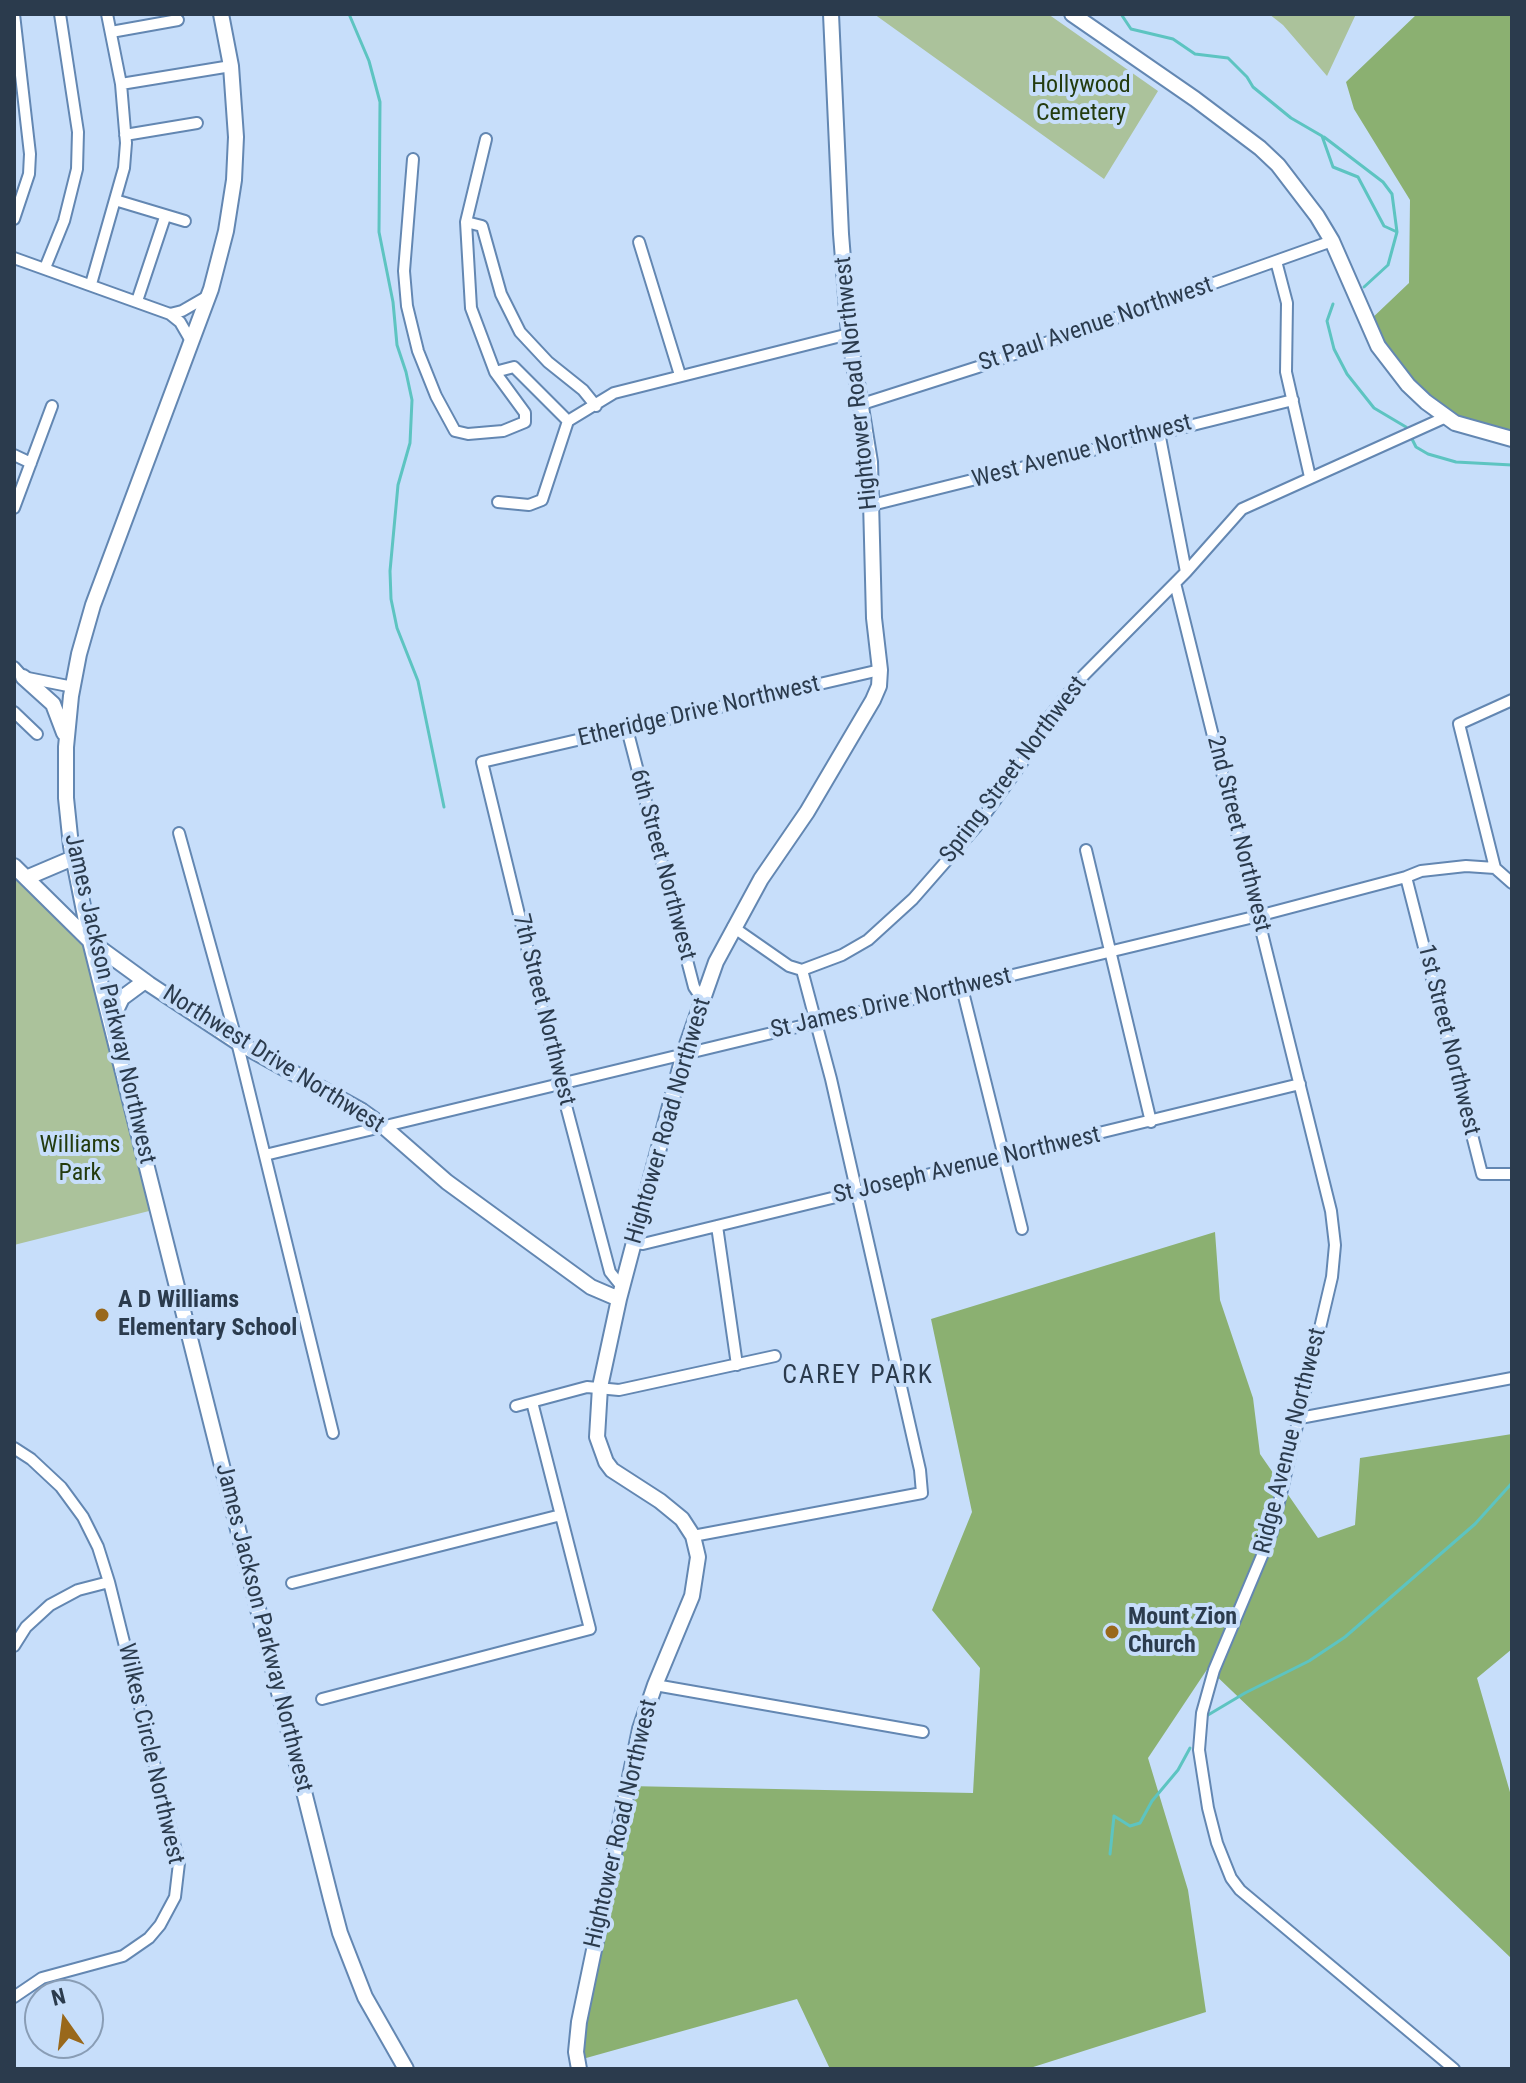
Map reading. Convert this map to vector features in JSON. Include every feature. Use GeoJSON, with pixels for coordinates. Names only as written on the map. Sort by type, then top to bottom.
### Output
{"type":"FeatureCollection","features":[{"type":"Feature","properties":{"kind":"street"},"geometry":{"type":"LineString","coordinates":[[14,14],[30,154],[29,174],[15,212]]}},
{"type":"Feature","properties":{"kind":"street"},"geometry":{"type":"LineString","coordinates":[[45,268],[64,221],[77,169],[78,132],[60,14]]}},
{"type":"Feature","properties":{"kind":"street"},"geometry":{"type":"LineString","coordinates":[[91,284],[124,168],[121,84],[107,14]]}},
{"type":"Feature","properties":{"kind":"street","name":"James Jackson Parkway Northwest"},"geometry":{"type":"LineString","coordinates":[[221,14],[231,66],[236,126],[234,180],[226,231],[208,295],[93,605],[79,654],[66,742],[66,798],[73,858],[90,941],[334,1911],[365,1997],[406,2069]]}},
{"type":"Feature","properties":{"kind":"street","name":"Hightower Road Northwest"},"geometry":{"type":"LineString","coordinates":[[579,2069],[576,2052],[579,2022],[640,1729],[692,1596],[698,1557],[693,1536],[682,1519],[660,1501],[622,1478],[606,1462],[597,1437],[600,1387],[621,1293],[684,1053],[702,999],[733,927],[761,879],[807,812],[879,686],[870,462],[849,334],[831,14]]}},
{"type":"Feature","properties":{"kind":"street"},"geometry":{"type":"LineString","coordinates":[[1072,14],[1260,148],[1299,190],[1332,241],[1378,346],[1408,385],[1455,423],[1512,439]]}},
{"type":"Feature","properties":{"kind":"street"},"geometry":{"type":"LineString","coordinates":[[111,32],[178,20]]}},
{"type":"Feature","properties":{"kind":"street"},"geometry":{"type":"LineString","coordinates":[[121,84],[231,66]]}},
{"type":"Feature","properties":{"kind":"street"},"geometry":{"type":"LineString","coordinates":[[125,135],[197,123]]}},
{"type":"Feature","properties":{"kind":"street"},"geometry":{"type":"LineString","coordinates":[[413,159],[404,271],[407,306],[418,351],[436,396],[455,431],[468,434],[503,431],[525,422],[525,413],[495,372],[471,308],[466,222],[486,139]]}},
{"type":"Feature","properties":{"kind":"street"},"geometry":{"type":"LineString","coordinates":[[115,200],[185,221]]}},
{"type":"Feature","properties":{"kind":"street"},"geometry":{"type":"LineString","coordinates":[[137,301],[165,217]]}},
{"type":"Feature","properties":{"kind":"street"},"geometry":{"type":"LineString","coordinates":[[466,222],[482,226],[501,294],[520,332],[596,406]]}},
{"type":"Feature","properties":{"kind":"street","name":"St Paul Avenue Northwest"},"geometry":{"type":"LineString","coordinates":[[859,405],[978,367],[1332,241]]}},
{"type":"Feature","properties":{"kind":"street"},"geometry":{"type":"LineString","coordinates":[[639,242],[680,375]]}},
{"type":"Feature","properties":{"kind":"street"},"geometry":{"type":"LineString","coordinates":[[14,258],[170,314],[180,322],[191,341]]}},
{"type":"Feature","properties":{"kind":"street"},"geometry":{"type":"LineString","coordinates":[[1276,261],[1287,303],[1286,372],[1310,477]]}},
{"type":"Feature","properties":{"kind":"street"},"geometry":{"type":"LineString","coordinates":[[170,314],[182,311],[208,295]]}},
{"type":"Feature","properties":{"kind":"street"},"geometry":{"type":"LineString","coordinates":[[498,502],[529,505],[542,500],[568,421],[614,393],[849,334]]}},
{"type":"Feature","properties":{"kind":"street"},"geometry":{"type":"LineString","coordinates":[[495,372],[514,367],[568,421]]}},
{"type":"Feature","properties":{"kind":"street","name":"West Avenue Northwest"},"geometry":{"type":"LineString","coordinates":[[872,505],[1293,400]]}},
{"type":"Feature","properties":{"kind":"street"},"geometry":{"type":"LineString","coordinates":[[14,508],[52,406]]}},
{"type":"Feature","properties":{"kind":"street","name":"Spring Street Northwest"},"geometry":{"type":"LineString","coordinates":[[802,970],[832,959],[868,940],[913,899],[976,827],[1022,763],[1051,715],[1082,677],[1186,572],[1242,509],[1446,417]]}},
{"type":"Feature","properties":{"kind":"street"},"geometry":{"type":"LineString","coordinates":[[1159,432],[1186,572]]}},
{"type":"Feature","properties":{"kind":"street"},"geometry":{"type":"LineString","coordinates":[[14,455],[31,463]]}},
{"type":"Feature","properties":{"kind":"street","name":"2nd Street Northwest"},"geometry":{"type":"LineString","coordinates":[[1175,583],[1300,1084]]}},
{"type":"Feature","properties":{"kind":"street"},"geometry":{"type":"LineString","coordinates":[[17,670],[73,687]]}},
{"type":"Feature","properties":{"kind":"street"},"geometry":{"type":"LineString","coordinates":[[17,670],[53,704],[66,742]]}},
{"type":"Feature","properties":{"kind":"street","name":"Etheridge Drive Northwest"},"geometry":{"type":"LineString","coordinates":[[518,754],[880,670]]}},
{"type":"Feature","properties":{"kind":"street"},"geometry":{"type":"LineString","coordinates":[[1512,700],[1459,724],[1495,868],[1512,883]]}},
{"type":"Feature","properties":{"kind":"street"},"geometry":{"type":"LineString","coordinates":[[14,712],[37,734]]}},
{"type":"Feature","properties":{"kind":"street","name":"6th Street Northwest"},"geometry":{"type":"LineString","coordinates":[[627,729],[694,987],[702,999]]}},
{"type":"Feature","properties":{"kind":"street","name":"7th Street Northwest"},"geometry":{"type":"LineString","coordinates":[[518,754],[482,762],[560,1083],[610,1272],[621,1293]]}},
{"type":"Feature","properties":{"kind":"street"},"geometry":{"type":"LineString","coordinates":[[179,833],[237,1042],[333,1433]]}},
{"type":"Feature","properties":{"kind":"street"},"geometry":{"type":"LineString","coordinates":[[1086,850],[1151,1122]]}},
{"type":"Feature","properties":{"kind":"street"},"geometry":{"type":"LineString","coordinates":[[26,878],[73,858]]}},
{"type":"Feature","properties":{"kind":"street","name":"Northwest Drive Northwest"},"geometry":{"type":"LineString","coordinates":[[14,866],[90,941],[145,981],[237,1042],[383,1126],[447,1182],[591,1287],[621,1293]]}},
{"type":"Feature","properties":{"kind":"street","name":"St James Drive Northwest"},"geometry":{"type":"LineString","coordinates":[[265,1155],[1258,916],[1437,868],[1495,868]]}},
{"type":"Feature","properties":{"kind":"street","name":"1st Street Northwest"},"geometry":{"type":"LineString","coordinates":[[1406,877],[1482,1174],[1512,1174]]}},
{"type":"Feature","properties":{"kind":"street"},"geometry":{"type":"LineString","coordinates":[[693,1536],[922,1493],[920,1470],[831,1079],[802,970],[789,966],[733,927]]}},
{"type":"Feature","properties":{"kind":"street"},"geometry":{"type":"LineString","coordinates":[[111,1021],[122,998],[145,981]]}},
{"type":"Feature","properties":{"kind":"street"},"geometry":{"type":"LineString","coordinates":[[962,988],[1022,1229]]}},
{"type":"Feature","properties":{"kind":"street","name":"St Joseph Avenue Northwest"},"geometry":{"type":"LineString","coordinates":[[635,1243],[643,1244],[1300,1084]]}},
{"type":"Feature","properties":{"kind":"street","name":"Ridge Avenue Northwest"},"geometry":{"type":"LineString","coordinates":[[1300,1084],[1331,1211],[1335,1245],[1332,1277],[1272,1532],[1214,1670],[1202,1713],[1199,1750],[1208,1808],[1217,1843],[1231,1878],[1240,1890],[1454,2069]]}},
{"type":"Feature","properties":{"kind":"street"},"geometry":{"type":"LineString","coordinates":[[717,1226],[737,1365]]}},
{"type":"Feature","properties":{"kind":"street"},"geometry":{"type":"LineString","coordinates":[[516,1406],[587,1387],[619,1390],[775,1356]]}},
{"type":"Feature","properties":{"kind":"street"},"geometry":{"type":"LineString","coordinates":[[1300,1418],[1512,1378]]}},
{"type":"Feature","properties":{"kind":"street"},"geometry":{"type":"LineString","coordinates":[[322,1699],[590,1629],[532,1402]]}},
{"type":"Feature","properties":{"kind":"street","name":"Wilkes Circle Northwest"},"geometry":{"type":"LineString","coordinates":[[14,1448],[47,1472],[73,1502],[95,1539],[109,1582],[176,1847],[179,1880],[175,1897],[160,1925],[136,1948],[108,1961],[42,1978],[14,1997]]}},
{"type":"Feature","properties":{"kind":"street"},"geometry":{"type":"LineString","coordinates":[[292,1583],[561,1515]]}},
{"type":"Feature","properties":{"kind":"street"},"geometry":{"type":"LineString","coordinates":[[14,1646],[26,1627],[50,1605],[78,1590],[109,1582]]}},
{"type":"Feature","properties":{"kind":"street"},"geometry":{"type":"LineString","coordinates":[[655,1685],[923,1732]]}},
{"type":"Feature","properties":{"kind":"green space","name":"Hollywood Cemetery"},"geometry":{"type":"Polygon","coordinates":[[[874,14],[1048,14],[1158,91],[1104,179],[874,14]]]}},
{"type":"Feature","properties":{"kind":"green space"},"geometry":{"type":"Polygon","coordinates":[[[1269,14],[1356,14],[1327,76],[1283,25],[1269,14]]]}},
{"type":"Feature","properties":{"kind":"green space"},"geometry":{"type":"Polygon","coordinates":[[[1417,14],[1512,14],[1512,442],[1449,423],[1405,379],[1368,322],[1409,283],[1410,200],[1354,109],[1346,82],[1417,14]]]}},
{"type":"Feature","properties":{"kind":"green space","name":"Williams Park"},"geometry":{"type":"Polygon","coordinates":[[[14,866],[89,940],[161,1208],[14,1245],[14,866]]]}},
{"type":"Feature","properties":{"kind":"green space"},"geometry":{"type":"Polygon","coordinates":[[[1215,1232],[1220,1300],[1253,1398],[1260,1454],[1318,1538],[1355,1525],[1360,1458],[1512,1434],[1512,1649],[1477,1678],[1512,1799],[1512,1959],[1208,1668],[1148,1758],[1188,1890],[1206,2012],[1027,2069],[830,2069],[797,1999],[579,2060],[604,1937],[627,1786],[973,1793],[980,1668],[932,1610],[972,1512],[931,1319],[1215,1232]]]}},
{"type":"Feature","properties":{"kind":"waterway"},"geometry":{"type":"LineString","coordinates":[[349,14],[369,61],[380,102],[379,232],[393,302],[397,345],[412,400],[410,443],[398,485],[390,571],[391,599],[397,628],[418,681],[444,807]]}},
{"type":"Feature","properties":{"kind":"waterway"},"geometry":{"type":"LineString","coordinates":[[1121,14],[1131,29],[1173,39],[1195,54],[1228,58],[1253,87],[1291,118],[1322,136],[1333,167],[1358,177],[1384,226],[1397,232],[1388,265],[1364,287]]}},
{"type":"Feature","properties":{"kind":"waterway"},"geometry":{"type":"LineString","coordinates":[[1324,137],[1383,182],[1392,194],[1397,232]]}},
{"type":"Feature","properties":{"kind":"waterway"},"geometry":{"type":"LineString","coordinates":[[1333,304],[1327,321],[1334,349],[1347,374],[1374,408],[1406,427],[1416,447],[1456,462],[1512,465]]}},
{"type":"Feature","properties":{"kind":"waterway"},"geometry":{"type":"LineString","coordinates":[[1208,1715],[1309,1661],[1345,1637],[1475,1524],[1512,1483]]}},
{"type":"Feature","properties":{"kind":"waterway"},"geometry":{"type":"LineString","coordinates":[[1110,1854],[1114,1816],[1130,1826],[1140,1823],[1190,1748]]}},
{"type":"Feature","properties":{"kind":"place","name":"A D Williams Elementary School"},"geometry":{"type":"Point","coordinates":[102,1315]}},
{"type":"Feature","properties":{"kind":"place","name":"Mount Zion Church"},"geometry":{"type":"Point","coordinates":[1112,1632]}},
{"type":"Feature","properties":{"kind":"district","name":"CAREY PARK"},"geometry":{"type":"Point","coordinates":[858,1376]}}]}
